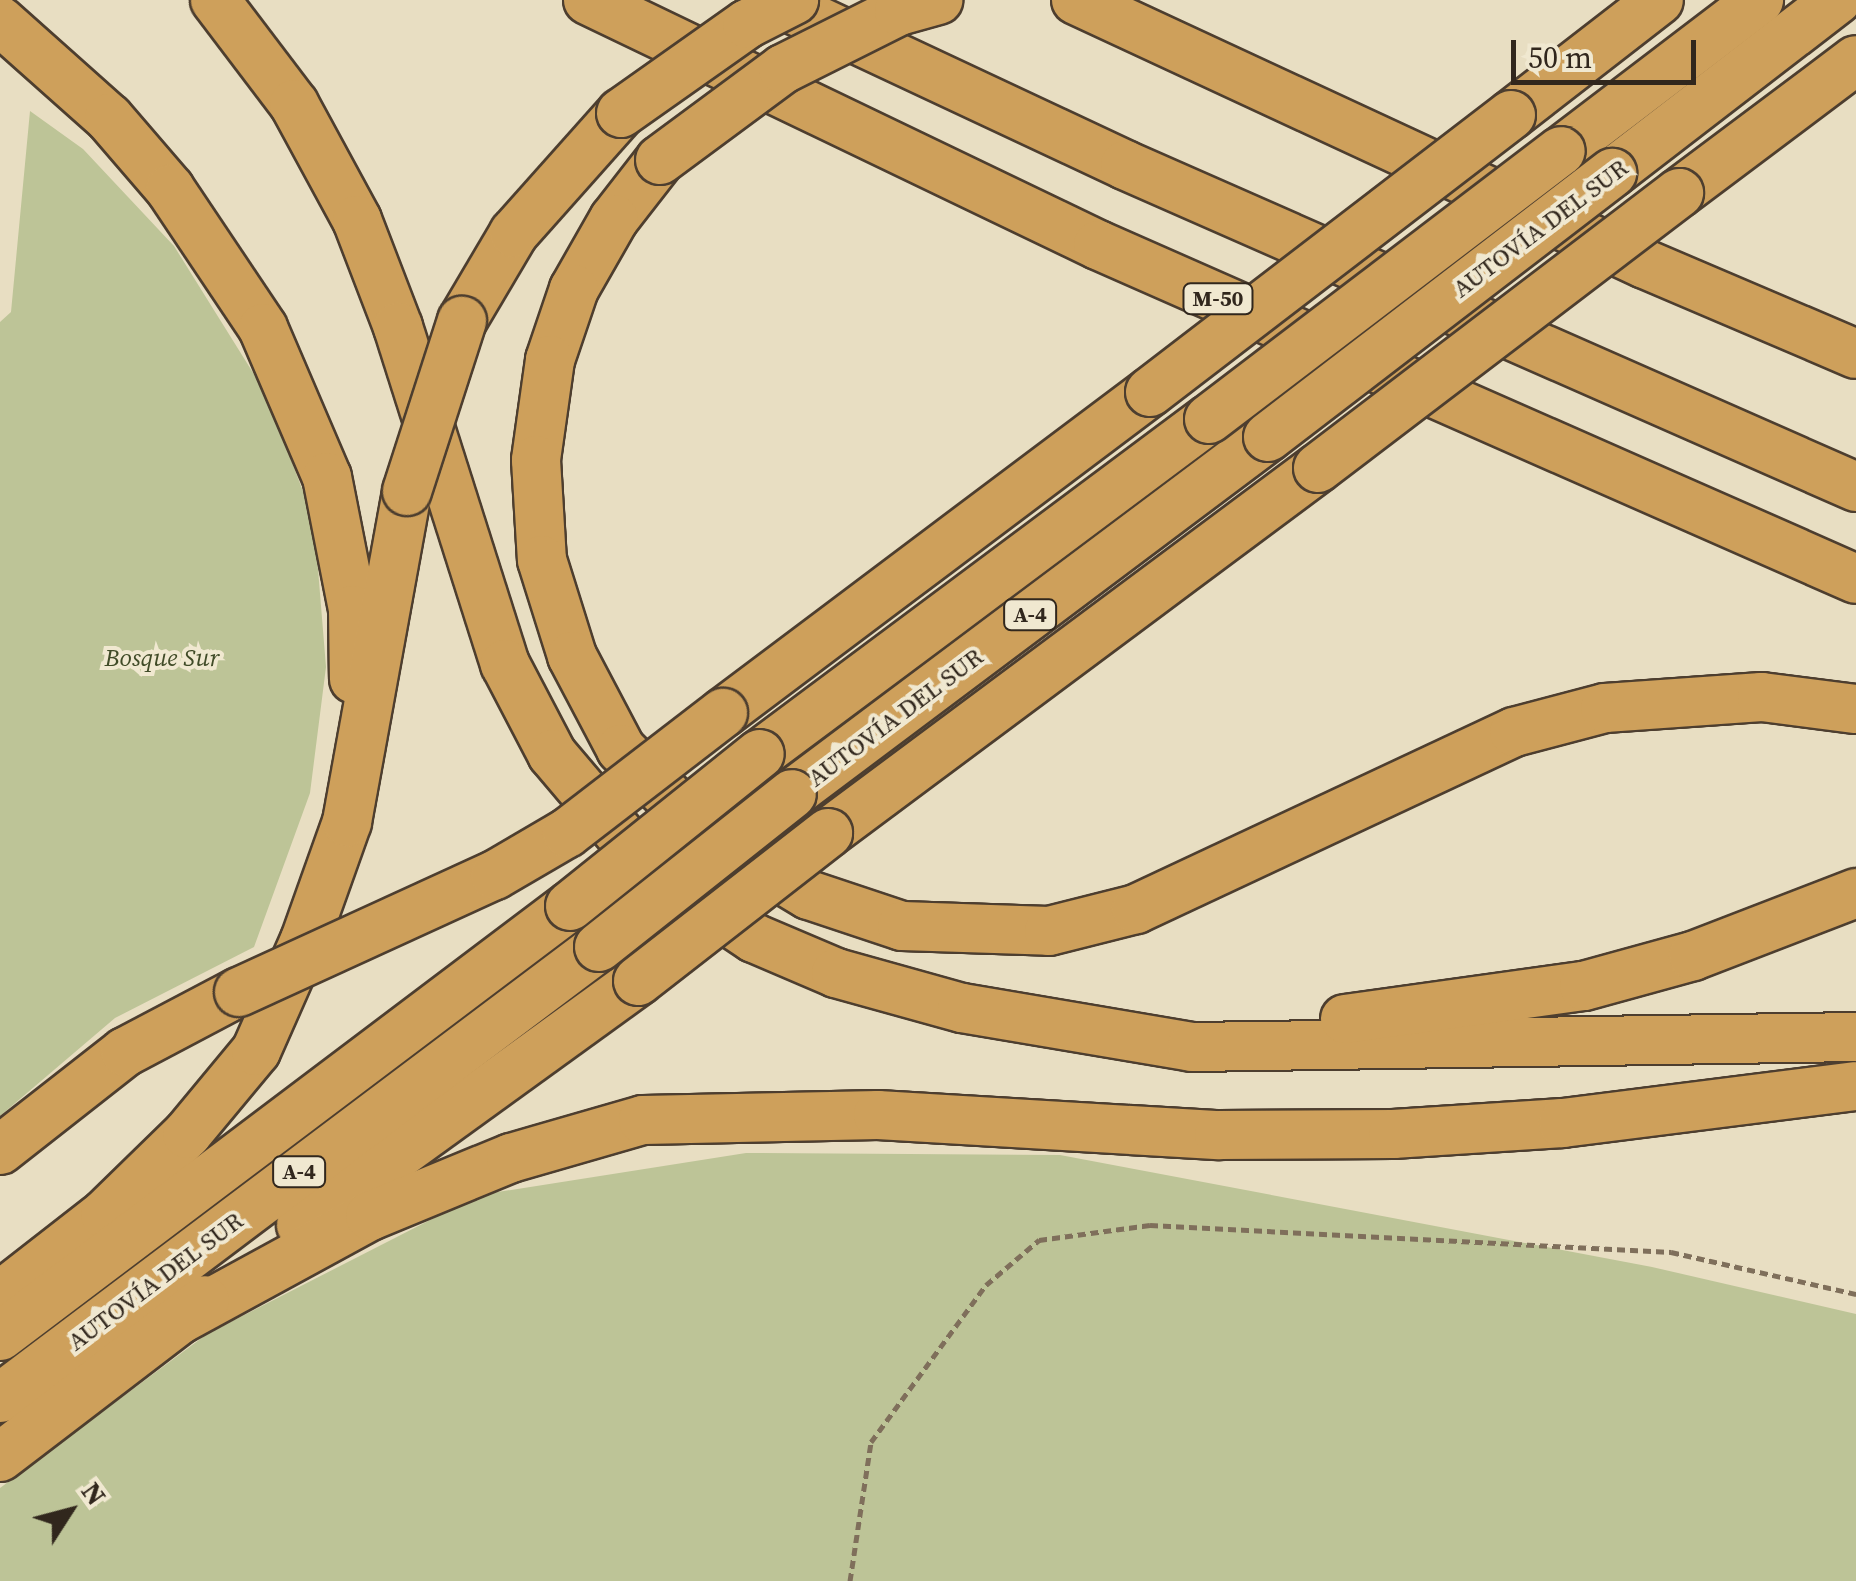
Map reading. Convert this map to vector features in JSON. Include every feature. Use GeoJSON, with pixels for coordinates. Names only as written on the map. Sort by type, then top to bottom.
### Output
{"type":"FeatureCollection","features":[{"type":"Feature","properties":{"kind":"highway"},"geometry":{"type":"LineString","coordinates":[[216,0],[294,104],[357,220],[398,327],[506,664],[552,754],[648,867],[754,938],[836,973],[962,1008],[1192,1047],[1856,1038]]}},
{"type":"Feature","properties":{"kind":"highway","name":"M-50"},"geometry":{"type":"LineString","coordinates":[[588,0],[1098,245],[1856,579]]}},
{"type":"Feature","properties":{"kind":"highway"},"geometry":{"type":"LineString","coordinates":[[773,0],[1161,182],[1856,486]]}},
{"type":"Feature","properties":{"kind":"highway"},"geometry":{"type":"LineString","coordinates":[[0,1296],[105,1214],[187,1134],[256,1051],[305,940],[347,822],[407,491],[462,322],[514,233],[621,112],[747,24],[794,0]]}},
{"type":"Feature","properties":{"kind":"highway"},"geometry":{"type":"LineString","coordinates":[[938,0],[899,11],[783,69],[660,160],[614,219],[574,289],[550,360],[536,460],[542,560],[572,656],[621,749],[704,832],[809,895],[902,926],[1049,931],[1172,894],[1260,856],[1430,766],[1514,732],[1605,708],[1762,697],[1856,709]]}},
{"type":"Feature","properties":{"kind":"highway"},"geometry":{"type":"LineString","coordinates":[[1076,0],[1856,365]]}},
{"type":"Feature","properties":{"kind":"highway"},"geometry":{"type":"LineString","coordinates":[[0,1150],[125,1052],[240,992],[509,866],[567,833],[1150,392],[1658,0]]}},
{"type":"Feature","properties":{"kind":"highway","name":"AUTOVÍA DEL SUR"},"geometry":{"type":"LineString","coordinates":[[0,1336],[570,906],[760,754],[1759,0]]}},
{"type":"Feature","properties":{"kind":"highway","name":"AUTOVÍA DEL SUR"},"geometry":{"type":"LineString","coordinates":[[0,1398],[599,947],[792,794],[1837,0]]}},
{"type":"Feature","properties":{"kind":"highway"},"geometry":{"type":"LineString","coordinates":[[0,21],[109,118],[170,188],[264,328],[327,476],[352,610],[356,757]]}},
{"type":"Feature","properties":{"kind":"highway"},"geometry":{"type":"LineString","coordinates":[[0,52],[170,188]]}},
{"type":"Feature","properties":{"kind":"highway"},"geometry":{"type":"LineString","coordinates":[[0,1458],[1856,60]]}},
{"type":"Feature","properties":{"kind":"highway"},"geometry":{"type":"LineString","coordinates":[[1779,118],[1856,74]]}},
{"type":"Feature","properties":{"kind":"highway"},"geometry":{"type":"LineString","coordinates":[[1645,264],[1856,354]]}},
{"type":"Feature","properties":{"kind":"highway"},"geometry":{"type":"LineString","coordinates":[[962,1008],[1192,1022],[1342,1020],[1484,1005],[1693,956],[1856,894]]}},
{"type":"Feature","properties":{"kind":"highway"},"geometry":{"type":"LineString","coordinates":[[179,1320],[370,1216],[511,1158],[643,1120],[878,1114],[1220,1135],[1393,1134],[1563,1122],[1856,1086]]}},
{"type":"Feature","properties":{"kind":"path"},"geometry":{"type":"LineString","coordinates":[[850,1581],[871,1442],[986,1285],[1039,1240],[1150,1226],[1671,1252],[1856,1294]]}},
{"type":"Feature","properties":{"kind":"green space","name":"Bosque Sur"},"geometry":{"type":"Polygon","coordinates":[[[30,111],[83,149],[174,246],[265,392],[314,520],[326,667],[310,793],[254,947],[115,1018],[0,1116],[0,322],[11,312],[30,111]]]}},
{"type":"Feature","properties":{"kind":"green space"},"geometry":{"type":"Polygon","coordinates":[[[746,1153],[1060,1155],[1652,1267],[1856,1314],[1856,1581],[0,1581],[0,1488],[207,1334],[479,1195],[746,1153]]]}}]}
